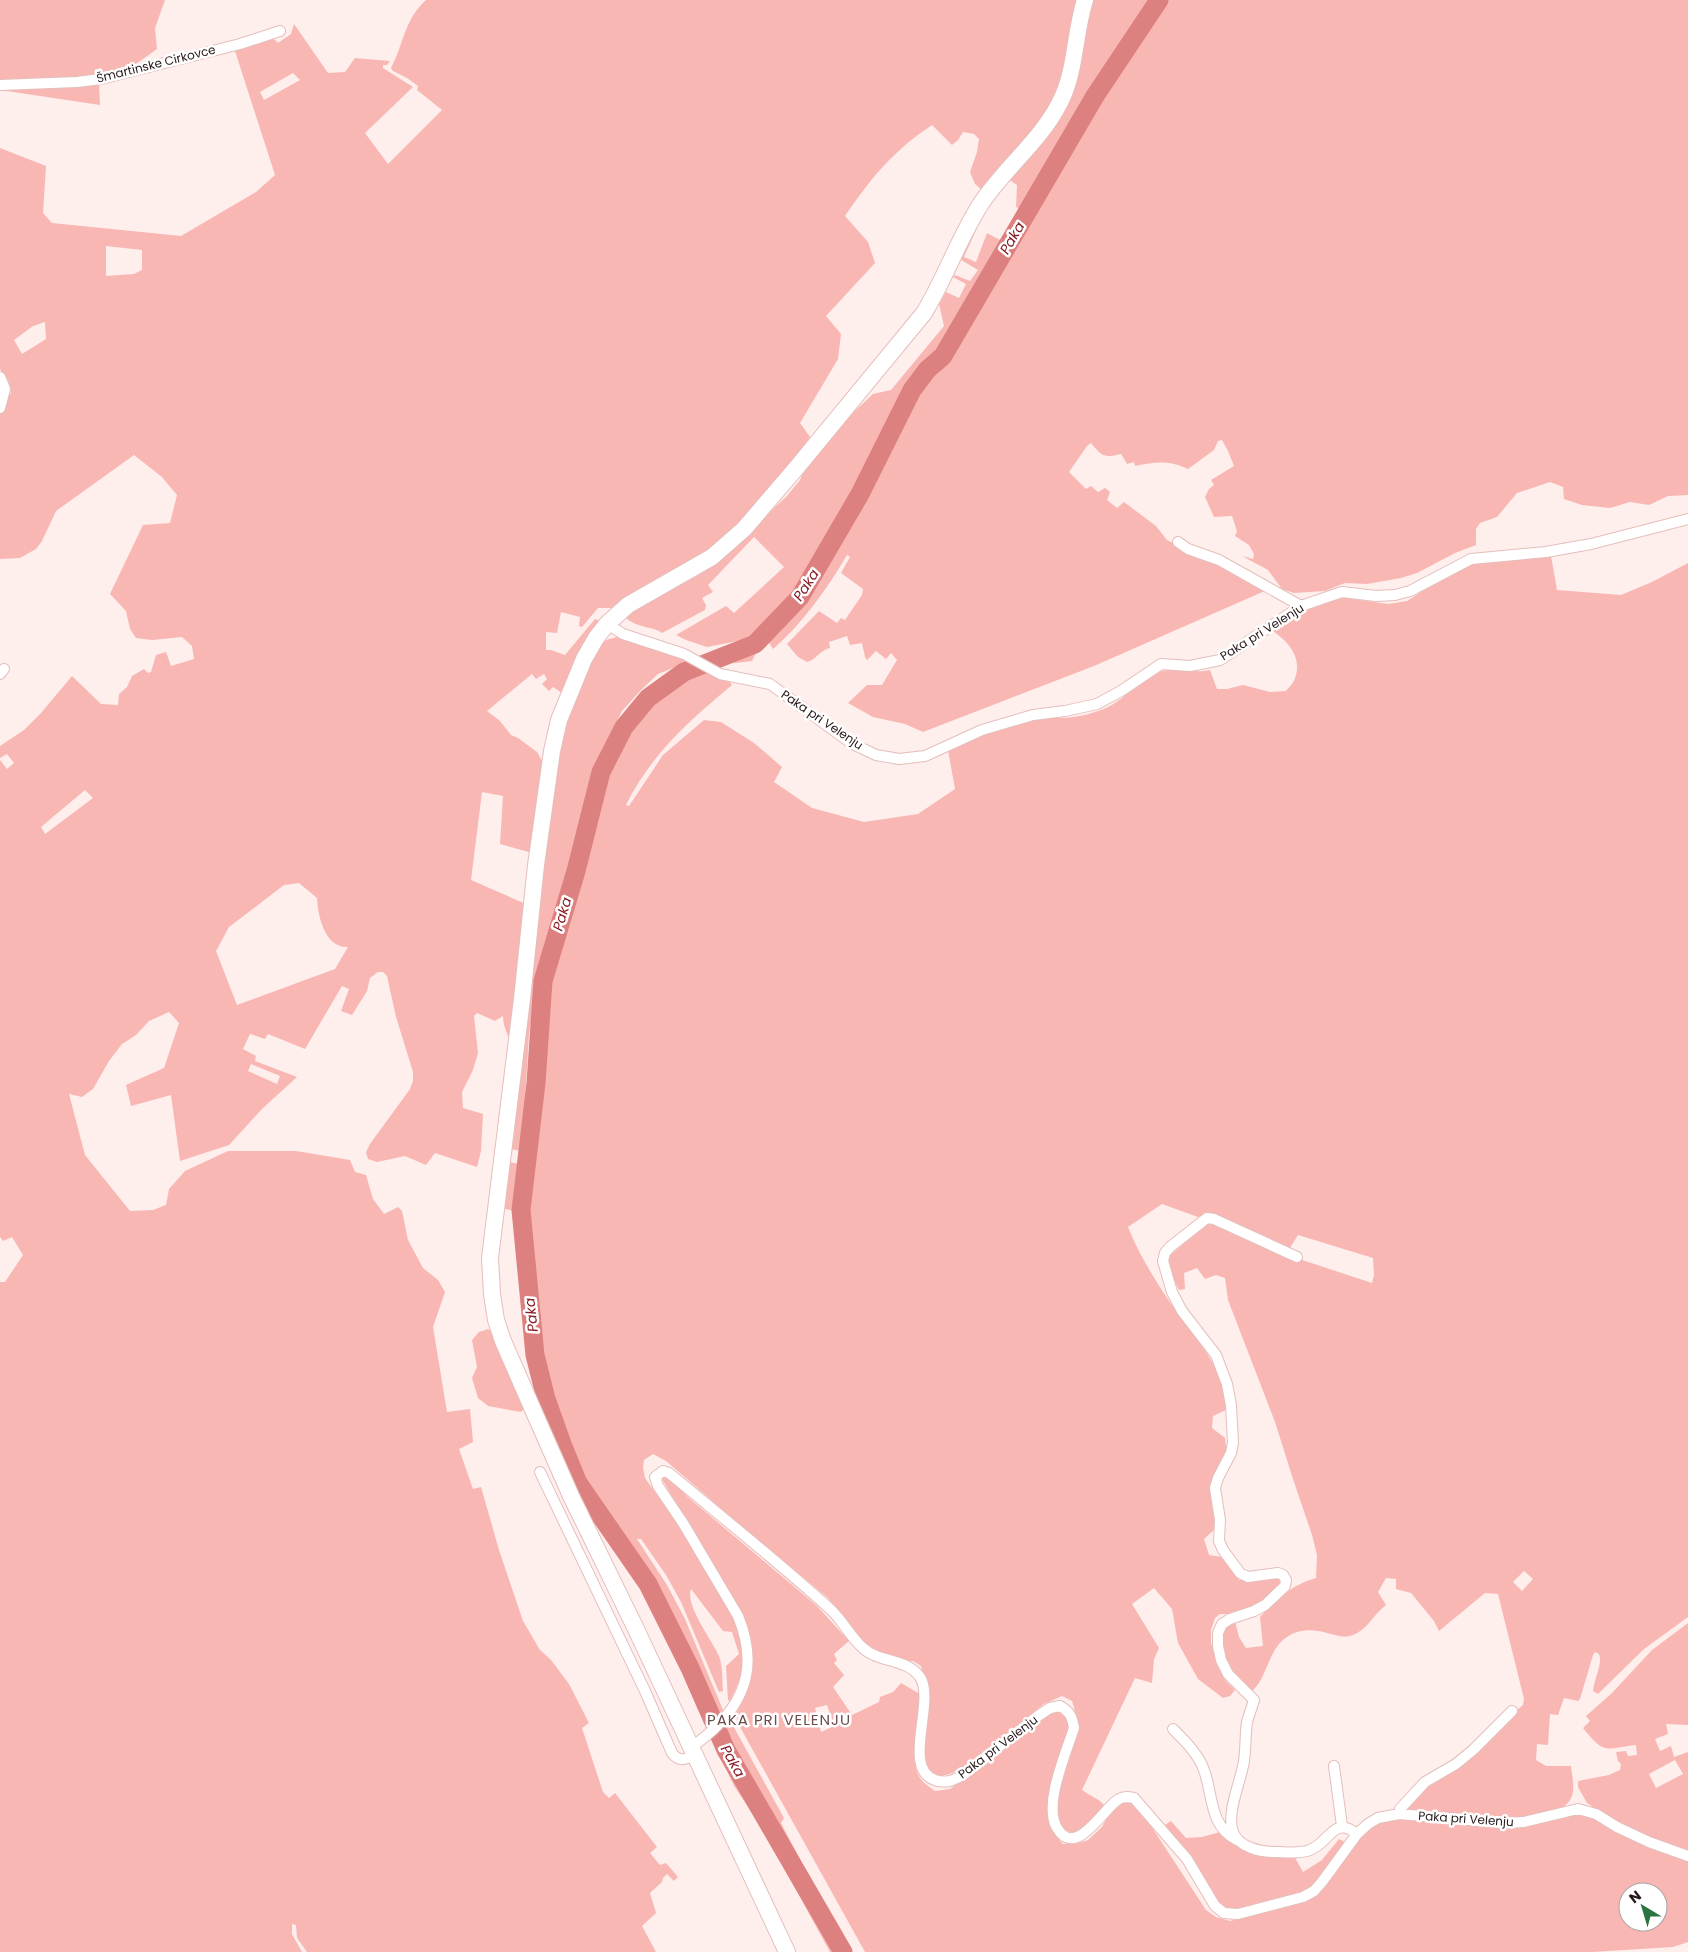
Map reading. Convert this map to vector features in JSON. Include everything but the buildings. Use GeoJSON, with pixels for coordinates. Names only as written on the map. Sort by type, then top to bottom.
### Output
{"type":"FeatureCollection","features":[{"type":"Feature","properties":{"kind":"main road"},"geometry":{"type":"LineString","coordinates":[[787,1952],[635,1627],[571,1496],[503,1341],[496,1320],[490,1258],[492,1230],[506,1136],[536,865],[552,751],[559,720],[570,690],[584,659],[596,638],[607,624],[628,605],[712,557],[744,529],[924,313],[938,289],[964,233],[982,202],[1052,116],[1064,95],[1072,66],[1085,0]]}},
{"type":"Feature","properties":{"kind":"street","name":"Šmartinske Cirkovce"},"geometry":{"type":"LineString","coordinates":[[0,85],[77,82],[101,79],[240,44],[280,31]]}},
{"type":"Feature","properties":{"kind":"street"},"geometry":{"type":"LineString","coordinates":[[0,377],[5,389],[0,408]]}},
{"type":"Feature","properties":{"kind":"street","name":"Paka pri Velenju"},"geometry":{"type":"LineString","coordinates":[[607,624],[623,634],[684,654],[720,674],[770,684],[851,743],[876,755],[899,759],[925,756],[982,730],[1033,715],[1097,704],[1162,664],[1190,666],[1220,660],[1301,606],[1342,592],[1376,596],[1395,595],[1410,591],[1471,559],[1546,552],[1591,544],[1688,519]]}},
{"type":"Feature","properties":{"kind":"street"},"geometry":{"type":"LineString","coordinates":[[1178,542],[1188,549],[1218,560],[1301,606]]}},
{"type":"Feature","properties":{"kind":"street"},"geometry":{"type":"LineString","coordinates":[[1240,1841],[1233,1832],[1231,1820],[1232,1807],[1240,1782],[1247,1722],[1254,1700],[1228,1674],[1221,1660],[1218,1633],[1222,1624],[1230,1619],[1265,1605],[1285,1586],[1286,1580],[1278,1573],[1248,1577],[1240,1573],[1223,1550],[1219,1541],[1220,1520],[1216,1488],[1218,1478],[1231,1453],[1233,1443],[1231,1405],[1227,1384],[1216,1354],[1190,1322],[1175,1299],[1163,1261],[1165,1253],[1170,1247],[1207,1218],[1214,1219],[1297,1257]]}},
{"type":"Feature","properties":{"kind":"street","name":"Paka pri Velenju"},"geometry":{"type":"LineString","coordinates":[[693,1751],[728,1715],[737,1702],[748,1669],[748,1652],[744,1632],[720,1584],[658,1486],[655,1477],[663,1471],[668,1473],[830,1609],[863,1648],[875,1657],[913,1670],[921,1678],[924,1691],[924,1708],[919,1748],[920,1759],[924,1771],[932,1779],[941,1782],[952,1781],[958,1778],[1038,1716],[1050,1708],[1060,1706],[1068,1711],[1072,1717],[1074,1728],[1052,1803],[1054,1819],[1058,1830],[1065,1836],[1074,1838],[1083,1835],[1120,1798],[1134,1798],[1187,1859],[1215,1906],[1224,1913],[1238,1914],[1303,1897],[1314,1891],[1357,1834],[1368,1824],[1378,1818],[1399,1814],[1524,1822],[1578,1809],[1596,1814],[1617,1827],[1649,1842],[1688,1856]]}},
{"type":"Feature","properties":{"kind":"street"},"geometry":{"type":"LineString","coordinates":[[540,1472],[645,1691],[672,1753],[681,1760],[693,1751]]}},
{"type":"Feature","properties":{"kind":"street"},"geometry":{"type":"LineString","coordinates":[[1399,1814],[1400,1810],[1425,1782],[1456,1764],[1473,1750],[1512,1711]]}},
{"type":"Feature","properties":{"kind":"street"},"geometry":{"type":"LineString","coordinates":[[1173,1729],[1188,1744],[1202,1766],[1219,1826],[1228,1835],[1252,1849],[1270,1852],[1309,1850],[1322,1843],[1335,1829],[1342,1826],[1349,1828],[1357,1834]]}},
{"type":"Feature","properties":{"kind":"street"},"geometry":{"type":"LineString","coordinates":[[1334,1766],[1342,1826]]}},
{"type":"Feature","properties":{"kind":"shaded area"},"geometry":{"type":"Polygon","coordinates":[[[0,0],[165,0],[155,28],[157,49],[136,64],[103,76],[0,81],[0,0]]]}},
{"type":"Feature","properties":{"kind":"shaded area"},"geometry":{"type":"Polygon","coordinates":[[[426,0],[1080,0],[1058,100],[982,190],[975,184],[970,172],[979,139],[974,134],[963,132],[952,145],[932,125],[894,155],[864,189],[845,216],[868,242],[875,263],[826,316],[841,334],[838,359],[800,423],[810,437],[786,472],[736,528],[708,553],[614,608],[598,608],[582,627],[579,626],[580,617],[561,612],[557,633],[546,632],[546,650],[565,655],[595,619],[600,621],[562,693],[553,687],[549,691],[542,684],[547,679],[544,674],[536,679],[532,674],[487,711],[500,721],[511,735],[537,752],[542,761],[532,853],[500,844],[503,796],[482,792],[471,880],[528,905],[511,1037],[508,1036],[506,1031],[503,1016],[495,1021],[477,1013],[474,1016],[478,1053],[473,1070],[462,1092],[463,1108],[483,1114],[481,1151],[477,1167],[435,1153],[426,1165],[405,1156],[377,1162],[368,1159],[366,1152],[370,1144],[410,1089],[413,1081],[413,1072],[396,1017],[387,976],[383,972],[378,972],[370,978],[367,991],[352,1015],[341,1011],[349,989],[342,986],[305,1049],[268,1034],[265,1039],[250,1034],[243,1049],[256,1056],[255,1061],[297,1077],[263,1108],[229,1145],[180,1161],[171,1095],[131,1106],[126,1085],[164,1068],[179,1023],[169,1012],[149,1021],[136,1035],[122,1044],[109,1061],[93,1089],[82,1097],[69,1094],[85,1155],[130,1211],[153,1210],[166,1205],[169,1189],[185,1171],[228,1151],[296,1151],[350,1160],[355,1172],[366,1175],[373,1199],[384,1214],[398,1207],[402,1211],[408,1240],[423,1268],[438,1280],[445,1292],[433,1327],[447,1412],[470,1409],[473,1442],[459,1449],[473,1489],[481,1487],[499,1550],[523,1621],[540,1650],[551,1660],[569,1684],[589,1723],[582,1728],[603,1792],[609,1798],[615,1793],[657,1847],[650,1853],[660,1865],[666,1863],[678,1877],[674,1881],[667,1874],[662,1882],[650,1893],[656,1913],[642,1926],[656,1952],[307,1952],[297,1938],[296,1925],[292,1924],[292,1934],[302,1952],[0,1952],[0,1282],[5,1282],[23,1255],[12,1237],[3,1241],[0,1237],[0,760],[7,769],[14,763],[7,754],[0,758],[0,746],[24,730],[72,676],[101,704],[118,705],[119,694],[127,687],[132,676],[144,669],[148,673],[151,672],[156,655],[166,652],[171,666],[194,659],[192,646],[182,637],[152,640],[136,638],[130,629],[126,611],[110,594],[143,525],[170,523],[177,495],[162,477],[134,455],[56,511],[42,541],[36,549],[20,558],[0,559],[0,395],[11,394],[8,380],[0,369],[0,148],[46,166],[43,213],[52,223],[181,236],[256,192],[275,175],[234,48],[272,37],[278,43],[291,34],[294,24],[328,73],[345,72],[355,58],[390,61],[387,65],[383,65],[383,68],[413,87],[365,133],[388,164],[442,110],[417,90],[418,86],[391,68],[409,24],[426,0]],[[293,73],[260,92],[264,100],[300,80],[293,73]],[[106,246],[106,276],[134,274],[142,270],[142,250],[106,246]],[[45,322],[33,326],[14,340],[22,354],[46,339],[45,322]],[[85,790],[41,827],[45,834],[93,798],[85,790]],[[299,883],[284,885],[229,927],[216,951],[237,1005],[335,969],[348,947],[340,946],[328,937],[321,922],[317,898],[299,883]],[[251,1064],[248,1071],[277,1084],[280,1076],[251,1064]]]}},
{"type":"Feature","properties":{"kind":"shaded area"},"geometry":{"type":"Polygon","coordinates":[[[1093,0],[1688,0],[1688,495],[1668,496],[1649,505],[1630,502],[1610,508],[1582,505],[1564,499],[1563,487],[1550,482],[1517,493],[1497,517],[1480,523],[1476,529],[1476,545],[1455,553],[1417,573],[1367,584],[1345,583],[1325,591],[1294,593],[1282,589],[1268,570],[1242,556],[1253,559],[1254,554],[1249,545],[1235,536],[1237,531],[1232,516],[1214,517],[1205,497],[1209,489],[1214,485],[1211,480],[1234,466],[1222,440],[1218,441],[1214,450],[1188,469],[1168,463],[1135,466],[1134,462],[1127,464],[1121,454],[1107,456],[1101,454],[1091,443],[1069,472],[1086,489],[1091,486],[1098,492],[1105,488],[1110,492],[1107,500],[1117,508],[1124,502],[1156,526],[1167,540],[1267,590],[1094,666],[923,732],[905,724],[873,717],[848,703],[867,685],[882,685],[897,660],[891,653],[886,659],[876,651],[867,660],[862,643],[850,645],[847,636],[829,642],[830,648],[807,662],[798,657],[787,644],[819,611],[837,623],[841,618],[845,620],[862,595],[863,589],[841,573],[850,557],[847,555],[814,605],[773,649],[768,641],[796,611],[815,583],[864,500],[915,392],[925,378],[936,375],[943,368],[1010,252],[1027,212],[1016,207],[1017,185],[1008,179],[1041,140],[1093,0]]]}},
{"type":"Feature","properties":{"kind":"shaded area"},"geometry":{"type":"Polygon","coordinates":[[[99,82],[100,105],[0,90],[0,87],[99,82]]]}},
{"type":"Feature","properties":{"kind":"shaded area"},"geometry":{"type":"Polygon","coordinates":[[[975,226],[977,228],[964,257],[976,262],[987,233],[1004,242],[941,352],[912,376],[859,489],[807,579],[795,596],[753,638],[707,647],[676,635],[726,606],[734,613],[784,567],[754,537],[708,585],[713,592],[702,598],[706,605],[705,610],[662,633],[634,623],[624,616],[652,598],[697,576],[712,565],[787,496],[800,480],[805,467],[845,420],[873,394],[891,390],[944,326],[939,304],[946,292],[959,298],[966,284],[953,277],[955,275],[970,281],[978,270],[958,258],[975,226]]]}},
{"type":"Feature","properties":{"kind":"shaded area"},"geometry":{"type":"Polygon","coordinates":[[[1551,556],[1557,590],[1621,595],[1652,582],[1688,563],[1688,1617],[1644,1649],[1598,1694],[1593,1691],[1600,1662],[1599,1654],[1595,1652],[1580,1699],[1578,1701],[1564,1698],[1558,1715],[1550,1714],[1548,1745],[1537,1744],[1536,1760],[1546,1766],[1571,1766],[1573,1788],[1570,1800],[1561,1808],[1548,1814],[1534,1817],[1501,1818],[1405,1811],[1415,1796],[1523,1705],[1524,1699],[1498,1594],[1485,1593],[1439,1631],[1434,1621],[1411,1593],[1396,1589],[1396,1579],[1386,1578],[1378,1592],[1386,1605],[1367,1626],[1358,1632],[1346,1637],[1311,1630],[1292,1634],[1281,1642],[1276,1649],[1262,1678],[1252,1691],[1244,1687],[1232,1673],[1224,1656],[1222,1629],[1235,1621],[1239,1637],[1246,1648],[1263,1646],[1260,1617],[1291,1589],[1316,1578],[1317,1555],[1275,1422],[1228,1300],[1225,1278],[1216,1275],[1205,1279],[1197,1268],[1184,1273],[1185,1289],[1179,1290],[1164,1260],[1209,1223],[1287,1255],[1372,1283],[1374,1275],[1373,1258],[1298,1235],[1288,1251],[1211,1214],[1198,1217],[1162,1204],[1128,1227],[1139,1252],[1153,1276],[1207,1353],[1217,1373],[1224,1396],[1226,1410],[1213,1416],[1212,1428],[1225,1438],[1227,1455],[1222,1465],[1214,1474],[1210,1490],[1216,1505],[1216,1517],[1214,1530],[1204,1539],[1209,1555],[1222,1557],[1239,1580],[1274,1576],[1282,1584],[1256,1607],[1235,1614],[1220,1614],[1215,1618],[1211,1630],[1211,1643],[1217,1664],[1225,1680],[1235,1690],[1230,1696],[1223,1698],[1198,1679],[1178,1643],[1172,1609],[1154,1588],[1132,1604],[1159,1648],[1154,1659],[1152,1683],[1135,1678],[1082,1790],[1104,1805],[1087,1826],[1082,1830],[1070,1832],[1063,1828],[1056,1816],[1061,1789],[1075,1739],[1076,1726],[1072,1701],[1062,1696],[1044,1704],[1004,1738],[966,1766],[949,1774],[935,1776],[927,1768],[924,1759],[923,1740],[927,1692],[921,1666],[913,1661],[899,1661],[869,1650],[828,1598],[666,1461],[653,1454],[644,1460],[645,1478],[678,1524],[739,1628],[743,1649],[743,1666],[730,1701],[728,1700],[726,1666],[739,1654],[732,1632],[723,1631],[691,1589],[690,1596],[695,1613],[719,1656],[722,1669],[723,1691],[719,1692],[681,1602],[666,1575],[641,1539],[637,1539],[667,1585],[685,1619],[723,1710],[717,1717],[701,1677],[670,1612],[581,1480],[564,1443],[551,1406],[540,1358],[531,1245],[525,1215],[538,1115],[542,1029],[548,985],[594,835],[607,763],[613,762],[628,729],[644,709],[663,693],[704,669],[722,680],[730,682],[732,685],[686,725],[673,739],[647,769],[626,805],[629,806],[663,755],[704,720],[721,722],[754,743],[782,767],[774,782],[812,808],[864,822],[918,814],[955,789],[948,750],[970,740],[993,730],[1029,720],[1064,718],[1098,711],[1115,703],[1147,678],[1168,670],[1210,670],[1217,689],[1227,689],[1243,685],[1270,692],[1286,691],[1293,683],[1297,663],[1288,644],[1271,630],[1308,609],[1334,599],[1346,598],[1388,604],[1407,601],[1458,568],[1485,561],[1551,556]],[[1524,1571],[1513,1582],[1522,1591],[1533,1579],[1524,1571]]]}},
{"type":"Feature","properties":{"kind":"shaded area"},"geometry":{"type":"Polygon","coordinates":[[[618,637],[690,661],[658,674],[642,689],[622,711],[598,758],[580,831],[577,854],[539,976],[529,1034],[522,1151],[509,1149],[551,792],[566,713],[601,643],[618,637]]]}},
{"type":"Feature","properties":{"kind":"shaded area"},"geometry":{"type":"Polygon","coordinates":[[[758,649],[752,661],[735,663],[727,659],[758,649]]]}},
{"type":"Feature","properties":{"kind":"shaded area"},"geometry":{"type":"Polygon","coordinates":[[[508,1162],[521,1164],[515,1211],[501,1208],[508,1162]]]}},
{"type":"Feature","properties":{"kind":"shaded area"},"geometry":{"type":"Polygon","coordinates":[[[488,1329],[491,1331],[524,1409],[521,1412],[488,1406],[478,1398],[472,1378],[477,1367],[472,1340],[479,1332],[488,1329]]]}},
{"type":"Feature","properties":{"kind":"shaded area"},"geometry":{"type":"Polygon","coordinates":[[[666,1476],[689,1498],[817,1606],[849,1641],[834,1654],[837,1660],[834,1663],[844,1675],[833,1687],[852,1715],[879,1702],[880,1697],[893,1692],[901,1683],[920,1694],[921,1699],[914,1750],[916,1770],[925,1784],[935,1791],[950,1789],[1054,1711],[1062,1708],[1070,1715],[1048,1798],[1048,1815],[1053,1830],[1063,1844],[1088,1840],[1102,1827],[1112,1808],[1125,1799],[1136,1803],[1206,1910],[1216,1917],[1230,1921],[1310,1898],[1364,1830],[1385,1818],[1491,1825],[1569,1813],[1591,1816],[1644,1844],[1678,1858],[1688,1860],[1688,1942],[1673,1947],[1592,1952],[865,1952],[735,1715],[742,1702],[751,1668],[752,1649],[747,1628],[662,1479],[666,1476]],[[827,1705],[815,1708],[821,1732],[834,1726],[827,1705]]]}},
{"type":"Feature","properties":{"kind":"shaded area"},"geometry":{"type":"Polygon","coordinates":[[[1688,1623],[1688,1725],[1666,1724],[1668,1734],[1655,1739],[1660,1751],[1671,1746],[1674,1757],[1688,1752],[1688,1851],[1665,1844],[1624,1827],[1587,1803],[1578,1787],[1578,1781],[1609,1775],[1620,1770],[1621,1764],[1618,1761],[1616,1752],[1626,1751],[1628,1756],[1637,1755],[1636,1745],[1606,1748],[1596,1743],[1583,1728],[1590,1721],[1586,1716],[1611,1694],[1652,1650],[1688,1623]],[[1675,1760],[1649,1774],[1656,1788],[1683,1774],[1675,1760]]]}},
{"type":"Feature","properties":{"kind":"shaded area"},"geometry":{"type":"Polygon","coordinates":[[[731,1722],[784,1818],[781,1823],[802,1863],[799,1870],[722,1731],[731,1722]]]}},
{"type":"Feature","properties":{"kind":"shaded area"},"geometry":{"type":"Polygon","coordinates":[[[716,1736],[837,1952],[830,1952],[761,1826],[734,1786],[712,1740],[716,1736]]]}},
{"type":"Feature","properties":{"kind":"shaded area"},"geometry":{"type":"Polygon","coordinates":[[[1171,1821],[1186,1838],[1202,1837],[1220,1832],[1229,1840],[1254,1852],[1294,1856],[1303,1872],[1322,1860],[1339,1839],[1345,1842],[1308,1891],[1238,1910],[1225,1909],[1214,1900],[1162,1827],[1171,1821]]]}},
{"type":"Feature","properties":{"kind":"waterway","name":"Paka"},"geometry":{"type":"LineString","coordinates":[[843,1952],[726,1750],[690,1668],[648,1584],[578,1483],[546,1399],[535,1355],[521,1210],[536,1083],[543,981],[576,871],[601,772],[624,727],[648,698],[684,672],[755,644],[800,597],[860,494],[912,390],[927,370],[943,356],[1095,96],[1159,0]]}},
{"type":"Feature","properties":{"kind":"district","name":"PAKA PRI VELENJU"},"geometry":{"type":"Point","coordinates":[779,1720]}}]}
